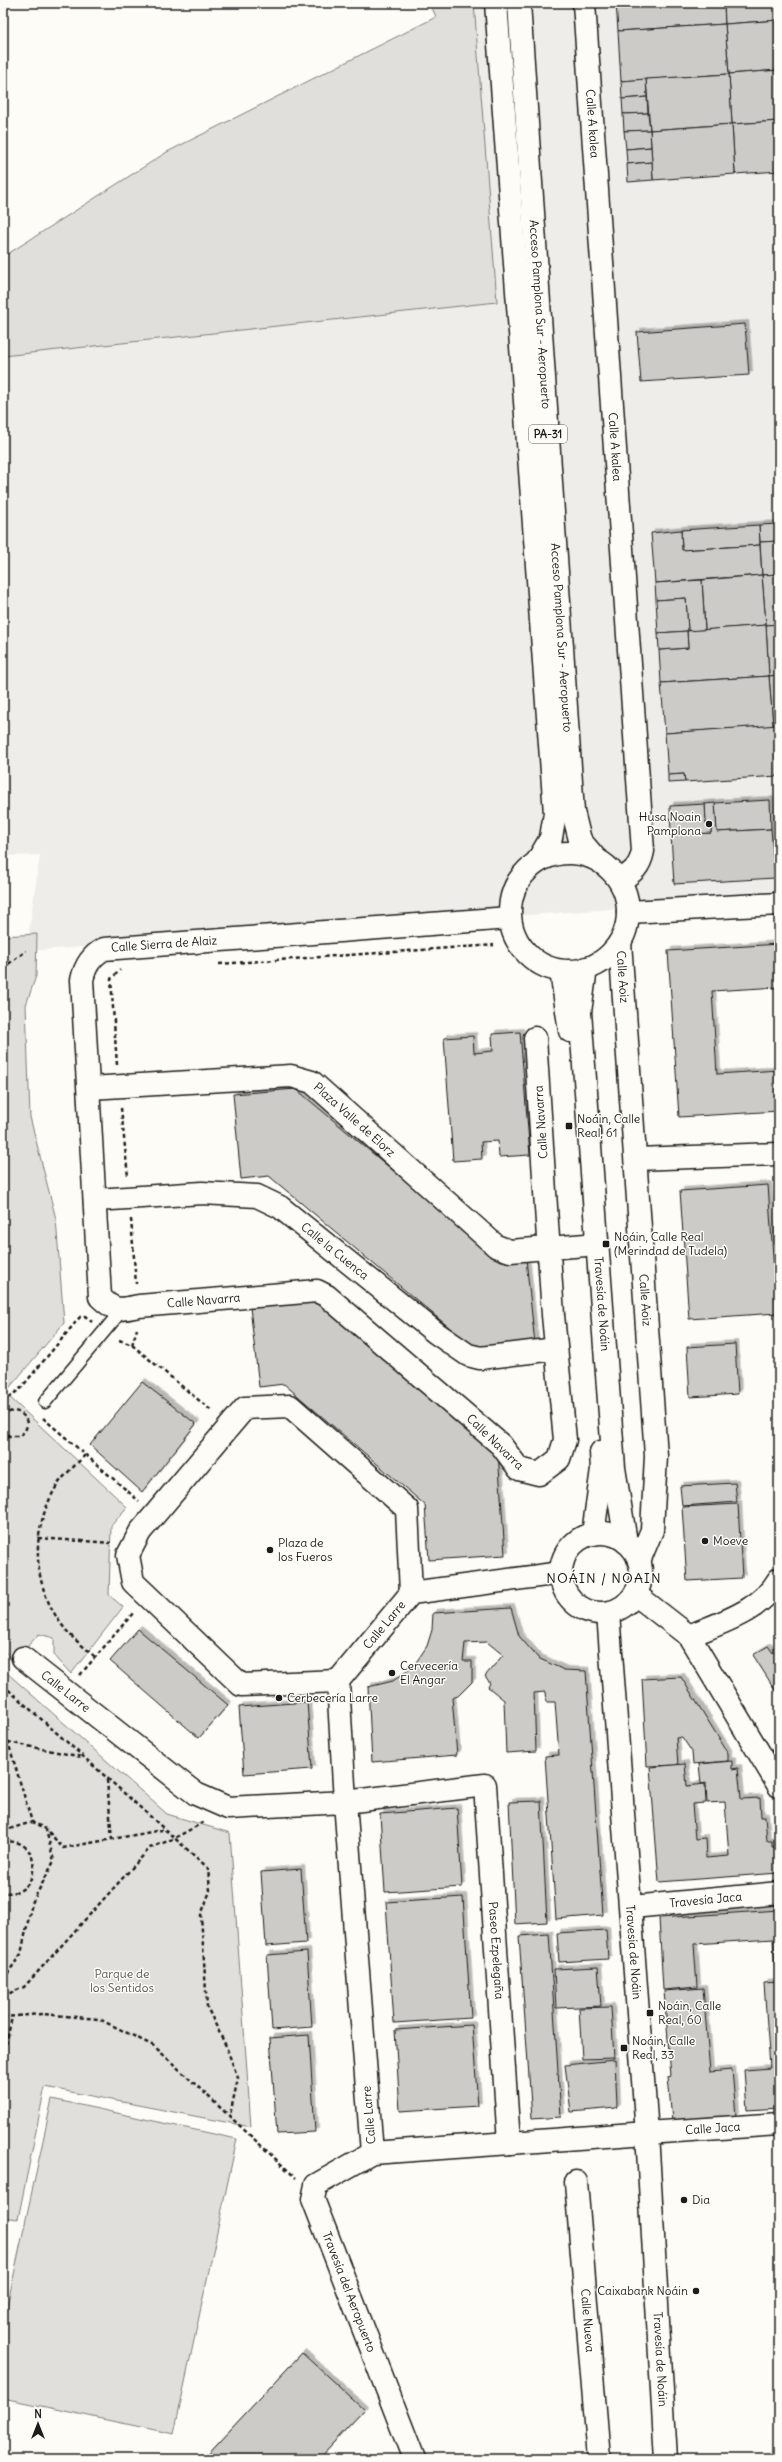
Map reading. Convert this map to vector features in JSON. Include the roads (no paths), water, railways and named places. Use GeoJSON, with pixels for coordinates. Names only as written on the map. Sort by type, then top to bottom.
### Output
{"type":"FeatureCollection","features":[{"type":"Feature","properties":{"kind":"main road","name":"Acceso Pamplona Sur - Aeropuerto"},"geometry":{"type":"LineString","coordinates":[[496,3],[555,813],[551,838],[538,860]]}},
{"type":"Feature","properties":{"kind":"main road","name":"Acceso Pamplona Sur - Aeropuerto"},"geometry":{"type":"LineString","coordinates":[[519,3],[574,812],[580,840],[596,858]]}},
{"type":"Feature","properties":{"kind":"main road","name":"Calle A kalea"},"geometry":{"type":"LineString","coordinates":[[584,3],[643,850],[641,863],[635,870],[620,881]]}},
{"type":"Feature","properties":{"kind":"main road"},"geometry":{"type":"LineString","coordinates":[[557,853],[570,853],[596,858],[610,868],[620,881],[626,896],[628,912],[626,928],[620,942],[611,954],[586,968],[561,971],[542,965],[526,953],[515,937],[509,918],[510,901],[515,885],[525,871],[538,860],[557,853]]}},
{"type":"Feature","properties":{"kind":"main road"},"geometry":{"type":"LineString","coordinates":[[628,912],[779,904]]}},
{"type":"Feature","properties":{"kind":"main road","name":"Calle Sierra de Alaiz"},"geometry":{"type":"LineString","coordinates":[[122,1310],[110,1307],[100,1297],[90,1088],[82,980],[91,958],[104,949],[509,918]]}},
{"type":"Feature","properties":{"kind":"main road","name":"Calle Aoiz"},"geometry":{"type":"LineString","coordinates":[[620,942],[656,1456],[652,1530],[639,1560]]}},
{"type":"Feature","properties":{"kind":"main road","name":"Travesía de Noáin"},"geometry":{"type":"LineString","coordinates":[[586,968],[580,1012],[614,1468],[626,1542]]}},
{"type":"Feature","properties":{"kind":"main road","name":"Travesía de Noáin"},"geometry":{"type":"LineString","coordinates":[[561,971],[568,1012],[602,1469],[593,1534]]}},
{"type":"Feature","properties":{"kind":"main road","name":"Calle Navarra"},"geometry":{"type":"LineString","coordinates":[[122,1310],[139,1306],[317,1291],[327,1296],[501,1445],[519,1469],[529,1473],[539,1474],[559,1459],[565,1440],[556,1349],[535,1038]]}},
{"type":"Feature","properties":{"kind":"main road","name":"Plaza Valle de Elorz"},"geometry":{"type":"LineString","coordinates":[[90,1088],[290,1076],[312,1082],[496,1246],[510,1251],[586,1245]]}},
{"type":"Feature","properties":{"kind":"main road"},"geometry":{"type":"LineString","coordinates":[[636,1159],[779,1154]]}},
{"type":"Feature","properties":{"kind":"main road","name":"Calle la Cuenca"},"geometry":{"type":"LineString","coordinates":[[96,1200],[202,1193],[257,1196],[280,1207],[436,1333],[468,1355],[480,1358],[556,1349]]}},
{"type":"Feature","properties":{"kind":"main road"},"geometry":{"type":"LineString","coordinates":[[338,1681],[241,1685],[133,1582],[128,1555],[140,1532],[245,1408],[290,1406],[407,1509],[411,1593]]}},
{"type":"Feature","properties":{"kind":"main road"},"geometry":{"type":"LineString","coordinates":[[593,1534],[616,1536],[626,1542],[639,1560],[640,1577],[635,1594],[624,1606],[608,1612],[591,1611],[576,1603],[565,1590],[561,1573],[564,1560],[570,1548],[580,1540],[593,1534]]}},
{"type":"Feature","properties":{"kind":"main road","name":"Calle Larre"},"geometry":{"type":"LineString","coordinates":[[561,1573],[411,1593],[338,1681],[345,1802],[372,2152],[647,2133]]}},
{"type":"Feature","properties":{"kind":"main road"},"geometry":{"type":"LineString","coordinates":[[689,1636],[740,1614],[760,1603],[774,1589],[779,1579]]}},
{"type":"Feature","properties":{"kind":"main road"},"geometry":{"type":"LineString","coordinates":[[635,1594],[689,1636],[779,1786]]}},
{"type":"Feature","properties":{"kind":"main road","name":"Travesía de Noáin"},"geometry":{"type":"LineString","coordinates":[[608,1612],[632,1908],[666,2459]]}},
{"type":"Feature","properties":{"kind":"main road","name":"Calle Larre"},"geometry":{"type":"LineString","coordinates":[[22,1658],[196,1794],[228,1808],[345,1802],[458,1790]]}},
{"type":"Feature","properties":{"kind":"main road","name":"Paseo Ezpelegaña"},"geometry":{"type":"LineString","coordinates":[[458,1790],[485,1785],[509,2143]]}},
{"type":"Feature","properties":{"kind":"main road","name":"Travesía Jaca"},"geometry":{"type":"LineString","coordinates":[[632,1908],[779,1893]]}},
{"type":"Feature","properties":{"kind":"main road","name":"Calle Jaca"},"geometry":{"type":"LineString","coordinates":[[647,2133],[779,2124]]}},
{"type":"Feature","properties":{"kind":"main road","name":"Travesía del Aeropuerto"},"geometry":{"type":"LineString","coordinates":[[372,2152],[320,2182],[314,2189],[313,2199],[414,2459]]}},
{"type":"Feature","properties":{"kind":"main road","name":"Calle Nueva"},"geometry":{"type":"LineString","coordinates":[[576,2182],[599,2459]]}},
{"type":"Feature","properties":{"kind":"lane"},"geometry":{"type":"LineString","coordinates":[[45,1402],[122,1310]]}},
{"type":"Feature","properties":{"kind":"place","name":"Husa Noain Pamplona"},"geometry":{"type":"Point","coordinates":[709,824]}},
{"type":"Feature","properties":{"kind":"place","name":"Noáin, Calle Real, 61"},"geometry":{"type":"Point","coordinates":[569,1126]}},
{"type":"Feature","properties":{"kind":"place","name":"Noáin, Calle Real (Merindad de Tudela)"},"geometry":{"type":"Point","coordinates":[606,1244]}},
{"type":"Feature","properties":{"kind":"place","name":"Moeve"},"geometry":{"type":"Point","coordinates":[705,1541]}},
{"type":"Feature","properties":{"kind":"place","name":"Plaza de los Fueros"},"geometry":{"type":"Point","coordinates":[270,1550]}},
{"type":"Feature","properties":{"kind":"place","name":"Cervecería El Angar"},"geometry":{"type":"Point","coordinates":[392,1673]}},
{"type":"Feature","properties":{"kind":"place","name":"Cerbecería Larre"},"geometry":{"type":"Point","coordinates":[279,1698]}},
{"type":"Feature","properties":{"kind":"place","name":"Noáin, Calle Real, 60"},"geometry":{"type":"Point","coordinates":[650,2013]}},
{"type":"Feature","properties":{"kind":"place","name":"Noáin, Calle Real, 33"},"geometry":{"type":"Point","coordinates":[624,2048]}},
{"type":"Feature","properties":{"kind":"place","name":"Dia"},"geometry":{"type":"Point","coordinates":[684,2200]}},
{"type":"Feature","properties":{"kind":"place","name":"Caixabank Noáin"},"geometry":{"type":"Point","coordinates":[696,2291]}},
{"type":"Feature","properties":{"kind":"district","name":"NOÁIN / NOAIN"},"geometry":{"type":"Point","coordinates":[604,1578]}},
{"type":"Feature","properties":{"kind":"park label","name":"Parque de los Sentidos"},"geometry":{"type":"Point","coordinates":[122,1981]}}]}
